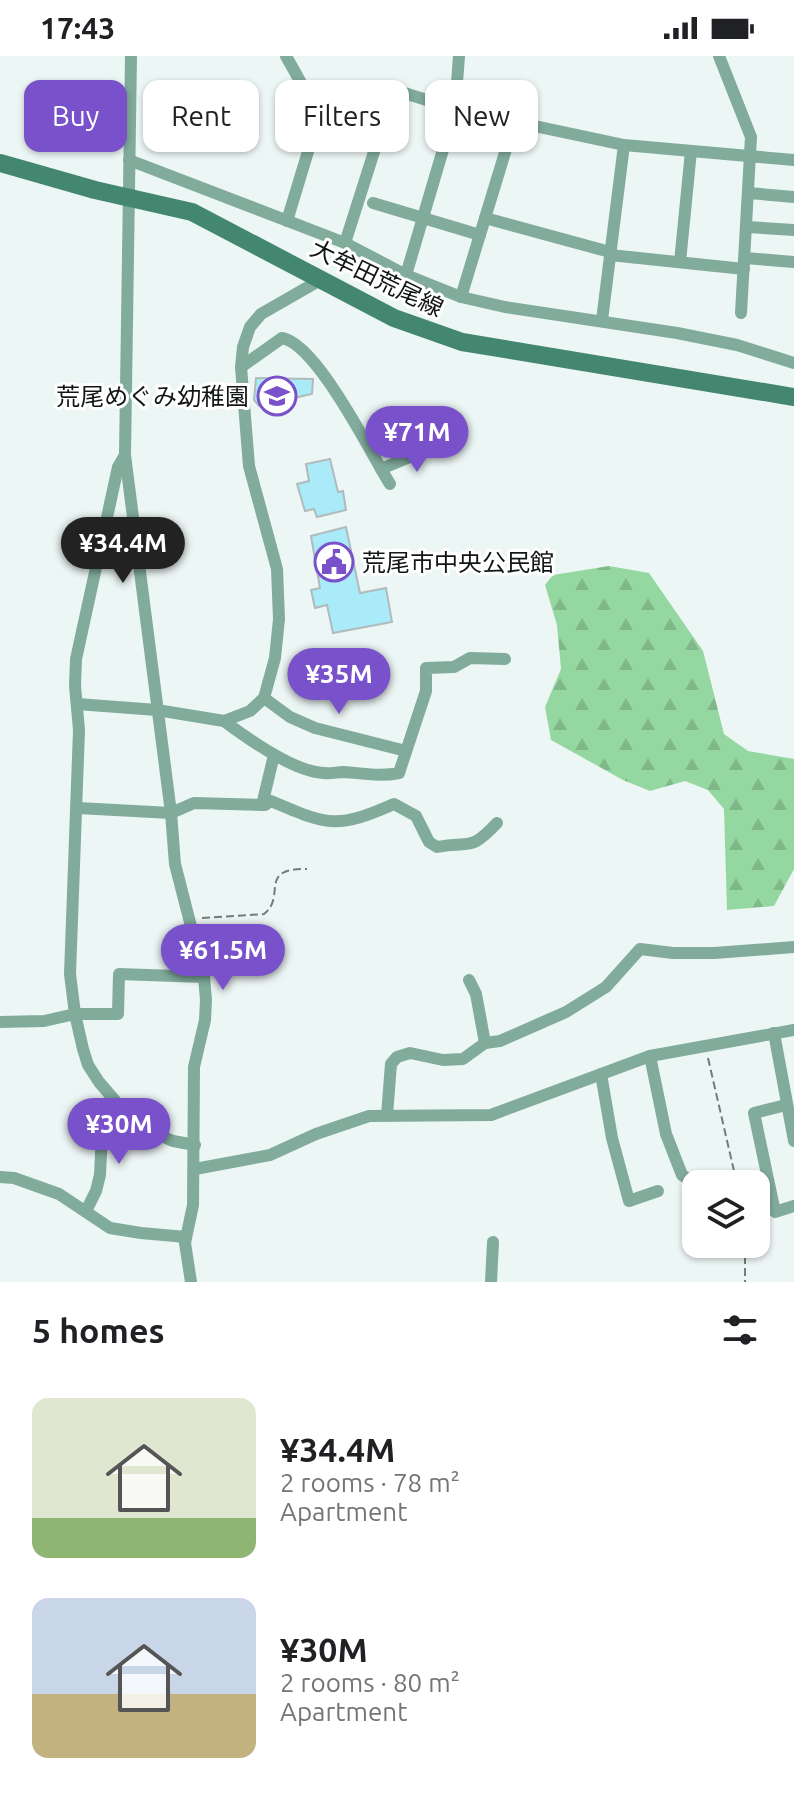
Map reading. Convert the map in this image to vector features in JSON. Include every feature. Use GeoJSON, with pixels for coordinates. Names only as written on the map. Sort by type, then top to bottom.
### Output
{"type":"FeatureCollection","features":[{"type":"Feature","properties":{"kind":"main road","name":"大牟田荒尾線"},"geometry":{"type":"LineString","coordinates":[[0,163],[192,212],[394,318],[462,342],[794,397]]}},
{"type":"Feature","properties":{"kind":"street"},"geometry":{"type":"LineString","coordinates":[[131,56],[125,455],[175,864],[204,977],[205,1020],[194,1067],[193,1205],[186,1237],[191,1282]]}},
{"type":"Feature","properties":{"kind":"street"},"geometry":{"type":"LineString","coordinates":[[286,56],[299,80]]}},
{"type":"Feature","properties":{"kind":"street"},"geometry":{"type":"LineString","coordinates":[[457,80],[459,56]]}},
{"type":"Feature","properties":{"kind":"street"},"geometry":{"type":"LineString","coordinates":[[719,56],[751,137],[741,313]]}},
{"type":"Feature","properties":{"kind":"street"},"geometry":{"type":"LineString","coordinates":[[538,128],[624,145],[794,160]]}},
{"type":"Feature","properties":{"kind":"street"},"geometry":{"type":"LineString","coordinates":[[602,320],[624,145]]}},
{"type":"Feature","properties":{"kind":"street"},"geometry":{"type":"LineString","coordinates":[[680,262],[691,151]]}},
{"type":"Feature","properties":{"kind":"street"},"geometry":{"type":"LineString","coordinates":[[287,221],[308,152]]}},
{"type":"Feature","properties":{"kind":"street"},"geometry":{"type":"LineString","coordinates":[[345,243],[372,152]]}},
{"type":"Feature","properties":{"kind":"street"},"geometry":{"type":"LineString","coordinates":[[406,275],[442,152]]}},
{"type":"Feature","properties":{"kind":"street"},"geometry":{"type":"LineString","coordinates":[[461,297],[505,152]]}},
{"type":"Feature","properties":{"kind":"street"},"geometry":{"type":"LineString","coordinates":[[129,160],[345,243],[406,275],[461,297],[737,345],[794,363]]}},
{"type":"Feature","properties":{"kind":"street"},"geometry":{"type":"LineString","coordinates":[[749,193],[794,197]]}},
{"type":"Feature","properties":{"kind":"street"},"geometry":{"type":"LineString","coordinates":[[373,203],[480,235]]}},
{"type":"Feature","properties":{"kind":"street"},"geometry":{"type":"LineString","coordinates":[[485,218],[610,253],[680,262],[794,262]]}},
{"type":"Feature","properties":{"kind":"street"},"geometry":{"type":"LineString","coordinates":[[747,227],[794,230]]}},
{"type":"Feature","properties":{"kind":"street"},"geometry":{"type":"LineString","coordinates":[[224,721],[250,711],[264,698],[275,658],[279,619],[277,569],[249,466],[241,367],[243,347],[250,327],[261,314],[322,279]]}},
{"type":"Feature","properties":{"kind":"street"},"geometry":{"type":"LineString","coordinates":[[241,367],[282,338],[292,340],[323,374],[349,412],[390,484]]}},
{"type":"Feature","properties":{"kind":"street"},"geometry":{"type":"LineString","coordinates":[[381,469],[438,445]]}},
{"type":"Feature","properties":{"kind":"street"},"geometry":{"type":"LineString","coordinates":[[125,455],[118,467],[78,649],[75,686],[79,730],[78,808],[70,974],[75,1014],[88,1065],[99,1082],[136,1125],[173,1141],[195,1145]]}},
{"type":"Feature","properties":{"kind":"street"},"geometry":{"type":"LineString","coordinates":[[77,704],[157,710],[224,721],[264,751],[322,774],[342,772],[386,776],[399,773],[426,691],[426,668],[454,667],[470,658],[505,659]]}},
{"type":"Feature","properties":{"kind":"street"},"geometry":{"type":"LineString","coordinates":[[264,698],[290,717],[315,728],[406,751]]}},
{"type":"Feature","properties":{"kind":"street"},"geometry":{"type":"LineString","coordinates":[[262,805],[274,755]]}},
{"type":"Feature","properties":{"kind":"street"},"geometry":{"type":"LineString","coordinates":[[78,808],[171,813],[194,803],[262,805],[271,801],[318,821],[332,823],[363,818],[394,804],[416,816],[429,842],[437,847],[453,843],[469,846],[483,838],[497,823]]}},
{"type":"Feature","properties":{"kind":"street"},"geometry":{"type":"LineString","coordinates":[[387,1115],[391,1064],[397,1057],[410,1053],[443,1060],[463,1059],[485,1043],[500,1041],[566,1012],[606,987],[640,949],[714,953],[794,947]]}},
{"type":"Feature","properties":{"kind":"street"},"geometry":{"type":"LineString","coordinates":[[0,1022],[44,1021],[75,1014],[118,1014],[119,974],[204,977]]}},
{"type":"Feature","properties":{"kind":"street"},"geometry":{"type":"LineString","coordinates":[[469,980],[476,994],[485,1043]]}},
{"type":"Feature","properties":{"kind":"street"},"geometry":{"type":"LineString","coordinates":[[195,1169],[270,1155],[369,1116],[491,1115],[650,1056],[794,1030]]}},
{"type":"Feature","properties":{"kind":"street"},"geometry":{"type":"LineString","coordinates":[[774,1033],[794,1141]]}},
{"type":"Feature","properties":{"kind":"street"},"geometry":{"type":"LineString","coordinates":[[650,1056],[666,1134],[682,1175]]}},
{"type":"Feature","properties":{"kind":"street"},"geometry":{"type":"LineString","coordinates":[[601,1074],[612,1138],[629,1201],[658,1191]]}},
{"type":"Feature","properties":{"kind":"street"},"geometry":{"type":"LineString","coordinates":[[86,1211],[100,1175],[102,1134],[121,1104]]}},
{"type":"Feature","properties":{"kind":"street"},"geometry":{"type":"LineString","coordinates":[[786,1105],[754,1113],[775,1212],[794,1206]]}},
{"type":"Feature","properties":{"kind":"street"},"geometry":{"type":"LineString","coordinates":[[0,1177],[14,1178],[59,1194],[110,1228],[186,1237]]}},
{"type":"Feature","properties":{"kind":"street"},"geometry":{"type":"LineString","coordinates":[[491,1282],[493,1242]]}},
{"type":"Feature","properties":{"kind":"path"},"geometry":{"type":"LineString","coordinates":[[188,918],[264,914],[269,910],[278,876],[286,870],[307,869]]}},
{"type":"Feature","properties":{"kind":"path"},"geometry":{"type":"LineString","coordinates":[[708,1058],[734,1170]]}},
{"type":"Feature","properties":{"kind":"path"},"geometry":{"type":"LineString","coordinates":[[745,1258],[745,1282]]}},
{"type":"Feature","properties":{"kind":"green space"},"geometry":{"type":"Polygon","coordinates":[[[609,566],[649,573],[703,651],[724,734],[748,751],[794,759],[794,869],[774,906],[727,910],[724,809],[708,790],[685,781],[650,791],[623,780],[551,740],[545,707],[561,669],[557,625],[545,585],[553,575],[609,566]]]}},
{"type":"Feature","properties":{"kind":"building","name":"荒尾めぐみ幼稚園"},"geometry":{"type":"Polygon","coordinates":[[[256,378],[313,379],[312,394],[259,406],[254,400],[256,378]]]}},
{"type":"Feature","properties":{"kind":"building"},"geometry":{"type":"Polygon","coordinates":[[[330,459],[338,492],[343,491],[346,510],[317,517],[314,509],[305,511],[297,484],[309,481],[306,464],[330,459]]]}},
{"type":"Feature","properties":{"kind":"building","name":"荒尾市中央公民館"},"geometry":{"type":"Polygon","coordinates":[[[346,527],[360,593],[386,588],[392,622],[333,633],[327,605],[315,608],[311,590],[320,588],[311,536],[346,527]]]}},
{"type":"Feature","properties":{"kind":"place","name":"荒尾めぐみ幼稚園"},"geometry":{"type":"Point","coordinates":[277,396]}},
{"type":"Feature","properties":{"kind":"place","name":"荒尾市中央公民館"},"geometry":{"type":"Point","coordinates":[334,562]}}]}
